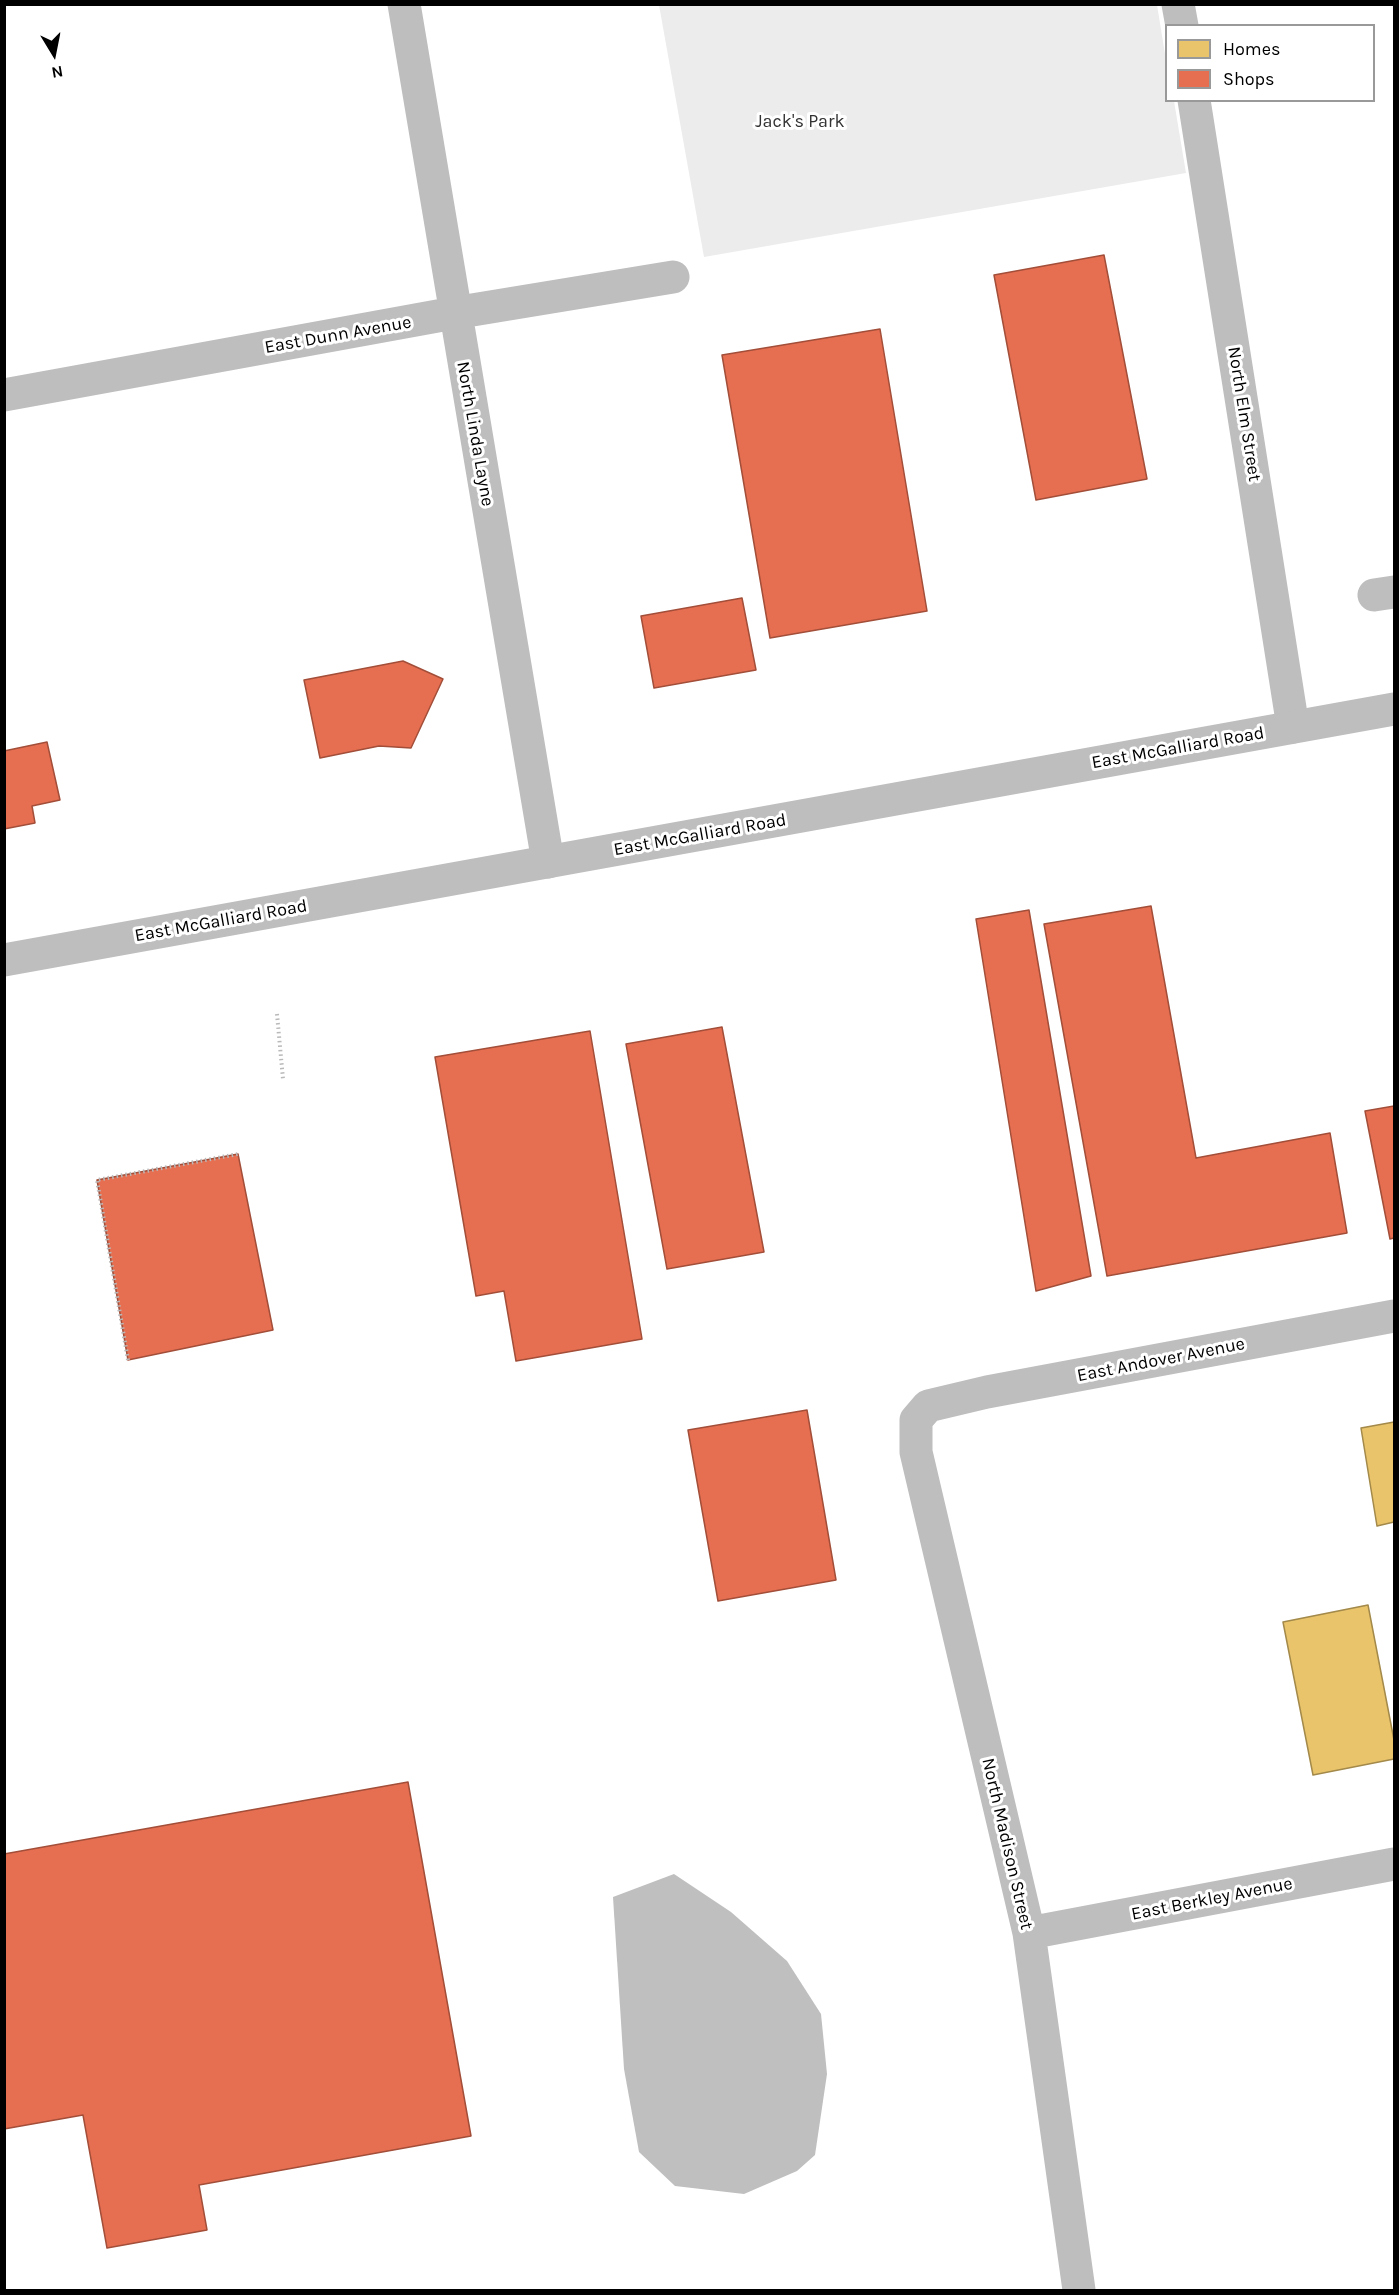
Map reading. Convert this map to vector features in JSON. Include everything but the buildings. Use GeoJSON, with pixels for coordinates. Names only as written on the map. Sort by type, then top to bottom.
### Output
{"type":"FeatureCollection","features":[{"type":"Feature","properties":{"kind":"street","name":"North Linda Layne"},"geometry":{"type":"LineString","coordinates":[[404,4],[454,313],[548,862]]}},
{"type":"Feature","properties":{"kind":"street"},"geometry":{"type":"LineString","coordinates":[[1178,4],[1182,24]]}},
{"type":"Feature","properties":{"kind":"street","name":"North Elm Street"},"geometry":{"type":"LineString","coordinates":[[1194,102],[1293,727]]}},
{"type":"Feature","properties":{"kind":"street","name":"East Dunn Avenue"},"geometry":{"type":"LineString","coordinates":[[4,395],[454,313],[673,277]]}},
{"type":"Feature","properties":{"kind":"street","name":"East McGalliard Road"},"geometry":{"type":"LineString","coordinates":[[4,960],[1395,709]]}},
{"type":"Feature","properties":{"kind":"street","name":"East Andover Avenue"},"geometry":{"type":"LineString","coordinates":[[928,1406],[998,1390],[1395,1316]]}},
{"type":"Feature","properties":{"kind":"street","name":"North Madison Street"},"geometry":{"type":"LineString","coordinates":[[928,1406],[915,1420],[916,1452],[1029,1933],[1079,2290]]}},
{"type":"Feature","properties":{"kind":"street","name":"East Berkley Avenue"},"geometry":{"type":"LineString","coordinates":[[1029,1933],[1395,1864]]}},
{"type":"Feature","properties":{"kind":"path"},"geometry":{"type":"LineString","coordinates":[[277,1014],[283,1079]]}},
{"type":"Feature","properties":{"kind":"path"},"geometry":{"type":"LineString","coordinates":[[128,1360],[97,1180],[238,1154]]}},
{"type":"Feature","properties":{"kind":"green space","name":"Jack's Park"},"geometry":{"type":"Polygon","coordinates":[[[659,5],[1157,5],[1165,54],[1165,102],[1174,102],[1186,173],[704,257],[659,5]]]}},
{"type":"Feature","properties":{"kind":"shaded area"},"geometry":{"type":"Polygon","coordinates":[[[674,1874],[731,1912],[787,1961],[821,2014],[827,2074],[815,2155],[797,2171],[744,2194],[675,2186],[639,2152],[624,2069],[613,1897],[674,1874]]]}}]}
